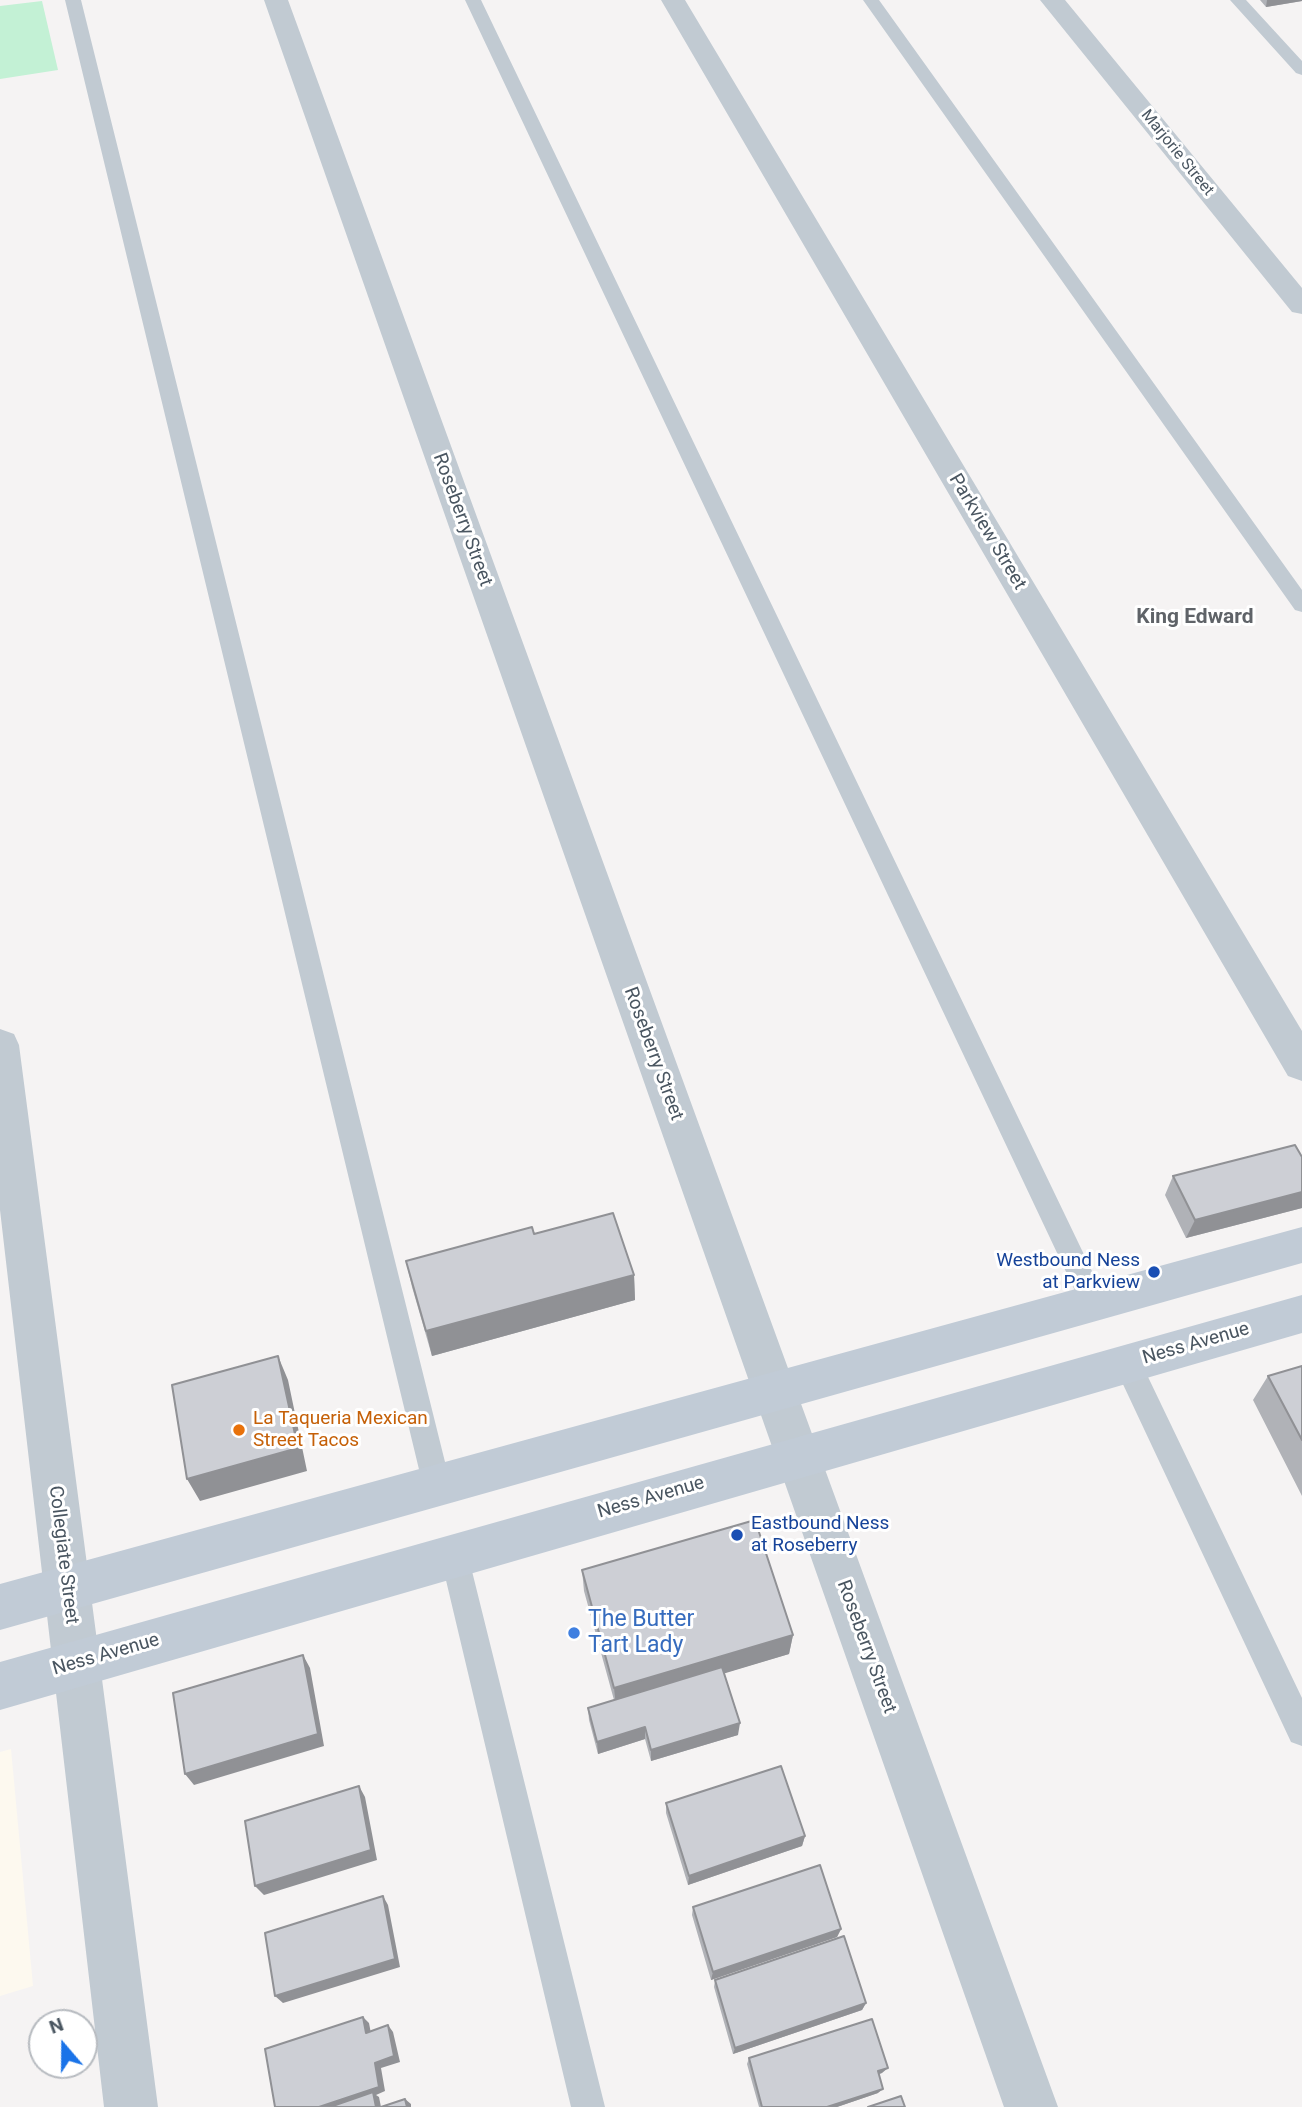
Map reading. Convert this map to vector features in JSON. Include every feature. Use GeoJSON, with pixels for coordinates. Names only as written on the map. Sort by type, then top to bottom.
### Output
{"type":"FeatureCollection","features":[{"type":"Feature","properties":{"kind":"main road"},"geometry":{"type":"LineString","coordinates":[[0,1607],[1302,1245]]}},
{"type":"Feature","properties":{"kind":"main road","name":"Ness Avenue"},"geometry":{"type":"LineString","coordinates":[[0,1686],[1302,1314]]}},
{"type":"Feature","properties":{"kind":"street","name":"Roseberry Street"},"geometry":{"type":"LineString","coordinates":[[276,0],[1031,2107]]}},
{"type":"Feature","properties":{"kind":"street","name":"Parkview Street"},"geometry":{"type":"LineString","coordinates":[[673,0],[1302,1065]]}},
{"type":"Feature","properties":{"kind":"street","name":"Marjorie Street"},"geometry":{"type":"LineString","coordinates":[[1052,0],[1302,306]]}},
{"type":"Feature","properties":{"kind":"street","name":"Collegiate Street"},"geometry":{"type":"LineString","coordinates":[[0,1045],[131,2107]]}},
{"type":"Feature","properties":{"kind":"lane"},"geometry":{"type":"LineString","coordinates":[[73,0],[437,1486]]}},
{"type":"Feature","properties":{"kind":"lane"},"geometry":{"type":"LineString","coordinates":[[473,0],[1094,1303]]}},
{"type":"Feature","properties":{"kind":"lane"},"geometry":{"type":"LineString","coordinates":[[871,0],[1302,605]]}},
{"type":"Feature","properties":{"kind":"lane"},"geometry":{"type":"LineString","coordinates":[[1238,0],[1302,70]]}},
{"type":"Feature","properties":{"kind":"lane"},"geometry":{"type":"LineString","coordinates":[[1127,1363],[1302,1731]]}},
{"type":"Feature","properties":{"kind":"lane"},"geometry":{"type":"LineString","coordinates":[[454,1555],[588,2107]]}},
{"type":"Feature","properties":{"kind":"shaded area"},"geometry":{"type":"Polygon","coordinates":[[[11,1749],[33,1986],[0,1996],[0,1752],[11,1749]]]}},
{"type":"Feature","properties":{"kind":"green space"},"geometry":{"type":"Polygon","coordinates":[[[42,1],[58,70],[0,79],[0,6],[42,1]]]}},
{"type":"Feature","properties":{"kind":"building"},"geometry":{"type":"Polygon","coordinates":[[[1295,1145],[1302,1157],[1302,1192],[1195,1220],[1173,1176],[1295,1145]]]}},
{"type":"Feature","properties":{"kind":"building"},"geometry":{"type":"Polygon","coordinates":[[[613,1213],[634,1275],[426,1331],[406,1261],[532,1227],[534,1234],[613,1213]]]}},
{"type":"Feature","properties":{"kind":"building"},"geometry":{"type":"Polygon","coordinates":[[[278,1356],[298,1448],[187,1479],[172,1385],[278,1356]]]}},
{"type":"Feature","properties":{"kind":"building"},"geometry":{"type":"Polygon","coordinates":[[[1302,1366],[1302,1440],[1268,1376],[1302,1366]]]}},
{"type":"Feature","properties":{"kind":"building"},"geometry":{"type":"Polygon","coordinates":[[[755,1520],[793,1635],[614,1688],[582,1570],[755,1520]]]}},
{"type":"Feature","properties":{"kind":"building"},"geometry":{"type":"Polygon","coordinates":[[[303,1655],[318,1734],[185,1774],[173,1693],[303,1655]]]}},
{"type":"Feature","properties":{"kind":"building"},"geometry":{"type":"Polygon","coordinates":[[[722,1667],[740,1723],[651,1750],[645,1727],[597,1742],[588,1708],[722,1667]]]}},
{"type":"Feature","properties":{"kind":"building"},"geometry":{"type":"Polygon","coordinates":[[[781,1766],[805,1836],[689,1876],[666,1803],[781,1766]]]}},
{"type":"Feature","properties":{"kind":"building"},"geometry":{"type":"Polygon","coordinates":[[[359,1786],[371,1850],[255,1886],[245,1821],[359,1786]]]}},
{"type":"Feature","properties":{"kind":"building"},"geometry":{"type":"Polygon","coordinates":[[[820,1865],[841,1929],[713,1972],[693,1907],[820,1865]]]}},
{"type":"Feature","properties":{"kind":"building"},"geometry":{"type":"Polygon","coordinates":[[[383,1896],[395,1959],[275,1996],[265,1933],[383,1896]]]}},
{"type":"Feature","properties":{"kind":"building"},"geometry":{"type":"Polygon","coordinates":[[[844,1936],[866,2003],[735,2048],[715,1980],[844,1936]]]}},
{"type":"Feature","properties":{"kind":"building"},"geometry":{"type":"Polygon","coordinates":[[[363,2017],[366,2033],[388,2025],[394,2056],[375,2063],[379,2087],[319,2107],[275,2107],[265,2049],[363,2017]]]}},
{"type":"Feature","properties":{"kind":"building"},"geometry":{"type":"Polygon","coordinates":[[[872,2019],[888,2068],[878,2071],[883,2089],[827,2107],[762,2107],[749,2058],[872,2019]]]}},
{"type":"Feature","properties":{"kind":"building"},"geometry":{"type":"Polygon","coordinates":[[[373,2092],[376,2107],[330,2107],[373,2092]]]}},
{"type":"Feature","properties":{"kind":"building"},"geometry":{"type":"Polygon","coordinates":[[[901,2096],[905,2107],[868,2107],[901,2096]]]}},
{"type":"Feature","properties":{"kind":"building"},"geometry":{"type":"Polygon","coordinates":[[[405,2099],[407,2107],[381,2107],[405,2099]]]}},
{"type":"Feature","properties":{"kind":"place","name":"Westbound Ness at Parkview"},"geometry":{"type":"Point","coordinates":[1154,1272]}},
{"type":"Feature","properties":{"kind":"place","name":"La Taqueria Mexican Street Tacos"},"geometry":{"type":"Point","coordinates":[239,1430]}},
{"type":"Feature","properties":{"kind":"place","name":"Eastbound Ness at Roseberry"},"geometry":{"type":"Point","coordinates":[737,1535]}},
{"type":"Feature","properties":{"kind":"place","name":"The Butter Tart Lady"},"geometry":{"type":"Point","coordinates":[574,1633]}},
{"type":"Feature","properties":{"kind":"district","name":"King Edward"},"geometry":{"type":"Point","coordinates":[1195,618]}}]}
